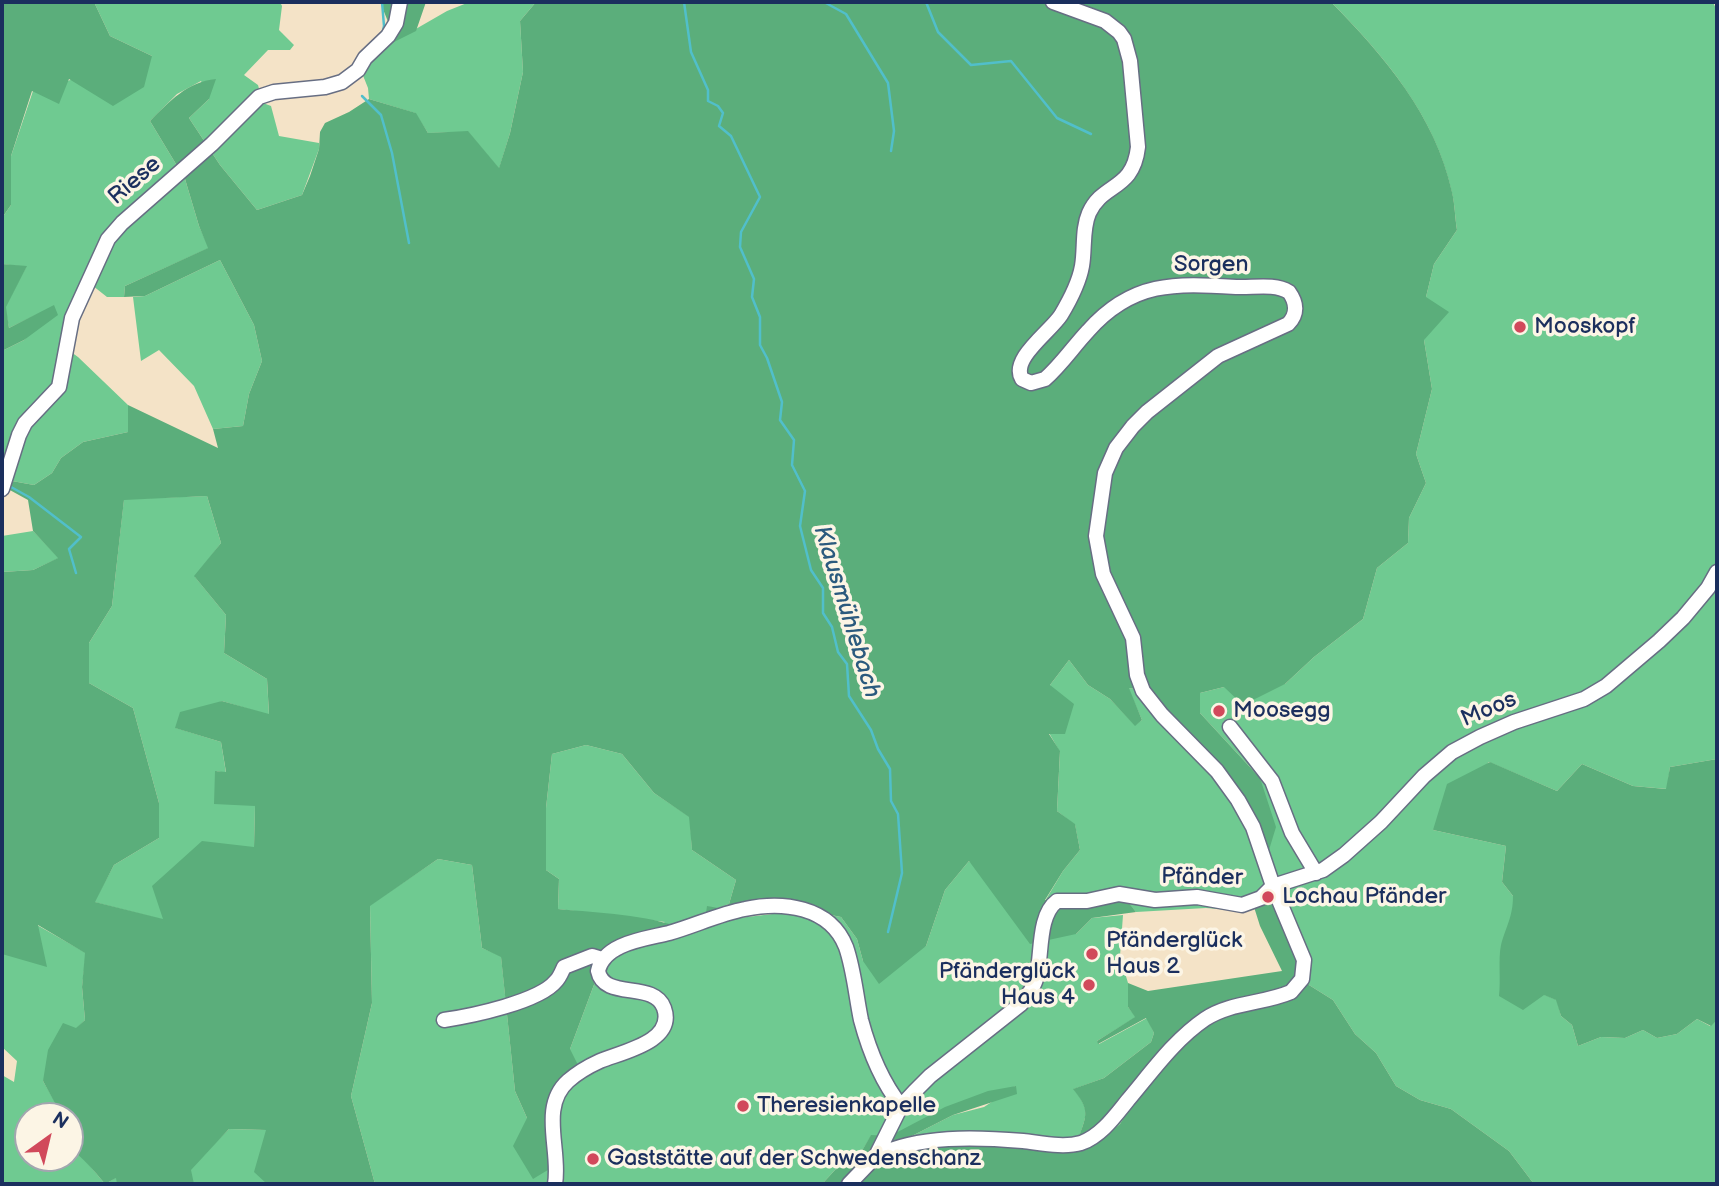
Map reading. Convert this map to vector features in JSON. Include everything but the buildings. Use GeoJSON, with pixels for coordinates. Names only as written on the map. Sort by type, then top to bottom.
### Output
{"type":"FeatureCollection","features":[{"type":"Feature","properties":{"kind":"street","name":"Riese"},"geometry":{"type":"LineString","coordinates":[[2,489],[25,423],[59,387],[72,318],[108,239],[122,223],[212,145],[259,97],[274,92],[325,87],[342,82],[358,70],[365,58],[388,36],[396,23],[400,2]]}},
{"type":"Feature","properties":{"kind":"street","name":"Sorgen"},"geometry":{"type":"LineString","coordinates":[[1053,2],[1105,21],[1124,39],[1130,61],[1137,160],[1132,172],[1119,185],[1103,195],[1090,212],[1085,229],[1082,265],[1074,291],[1054,325],[1022,359],[1018,370],[1022,379],[1031,383],[1045,379],[1106,313],[1125,300],[1148,290],[1188,284],[1273,287],[1289,292],[1296,305],[1288,324],[1218,356],[1143,416],[1116,448],[1109,461],[1101,486],[1096,536],[1099,560],[1133,638],[1140,684],[1148,699],[1217,771],[1238,800],[1256,834],[1273,886]]}},
{"type":"Feature","properties":{"kind":"street","name":"Moos"},"geometry":{"type":"LineString","coordinates":[[1273,886],[1323,870],[1344,855],[1452,752],[1514,722],[1584,699],[1606,686],[1683,618],[1708,588],[1717,572]]}},
{"type":"Feature","properties":{"kind":"street"},"geometry":{"type":"LineString","coordinates":[[1230,727],[1272,781],[1292,833],[1316,873]]}},
{"type":"Feature","properties":{"kind":"street","name":"Pfänder"},"geometry":{"type":"LineString","coordinates":[[849,1184],[876,1156],[901,1107],[930,1076],[1021,1004],[1037,975],[1047,912],[1057,901],[1087,901],[1119,894],[1144,899],[1198,897],[1242,905],[1261,898],[1273,886],[1304,960],[1304,973],[1298,987],[1282,996],[1230,1008],[1204,1020],[1165,1056],[1096,1135],[1072,1144],[957,1139],[908,1145],[876,1156]]}},
{"type":"Feature","properties":{"kind":"street"},"geometry":{"type":"LineString","coordinates":[[555,1184],[557,1159],[553,1140],[553,1111],[561,1088],[601,1060],[651,1040],[664,1024],[664,1010],[656,999],[613,987],[602,981],[598,971],[602,959],[611,951],[634,942],[745,909],[779,906],[800,908],[815,914],[832,927],[845,946],[862,1022],[874,1059],[901,1107]]}},
{"type":"Feature","properties":{"kind":"street"},"geometry":{"type":"LineString","coordinates":[[444,1020],[473,1016],[517,1003],[556,982],[564,967],[592,956],[602,959]]}},
{"type":"Feature","properties":{"kind":"green space"},"geometry":{"type":"Polygon","coordinates":[[[2,2],[94,2],[110,36],[152,56],[144,87],[113,106],[69,79],[59,104],[32,91],[11,156],[11,205],[2,218],[2,2]]]}},
{"type":"Feature","properties":{"kind":"green space"},"geometry":{"type":"Polygon","coordinates":[[[94,2],[280,2],[282,6],[279,30],[294,45],[290,50],[268,50],[244,75],[258,85],[263,103],[271,106],[279,136],[319,143],[319,149],[302,195],[257,210],[220,165],[189,118],[209,99],[201,81],[177,94],[150,121],[185,179],[199,226],[209,248],[125,286],[124,297],[107,297],[88,282],[64,347],[128,405],[128,432],[83,442],[61,458],[52,473],[34,485],[12,481],[2,464],[2,351],[24,340],[54,306],[9,328],[5,307],[26,267],[2,264],[2,218],[11,205],[11,156],[33,91],[152,56],[110,36],[94,2]]]}},
{"type":"Feature","properties":{"kind":"green space"},"geometry":{"type":"Polygon","coordinates":[[[380,2],[426,2],[416,31],[388,45],[389,24],[380,2]]]}},
{"type":"Feature","properties":{"kind":"green space"},"geometry":{"type":"Polygon","coordinates":[[[476,2],[536,2],[520,21],[523,72],[499,169],[468,132],[428,133],[415,113],[369,99],[362,73],[388,45],[447,11],[476,2]]]}},
{"type":"Feature","properties":{"kind":"green space"},"geometry":{"type":"Polygon","coordinates":[[[536,2],[1331,2],[1389,66],[1420,113],[1444,164],[1454,202],[1457,230],[1434,264],[1426,297],[1449,312],[1424,340],[1432,389],[1416,454],[1426,483],[1409,518],[1408,543],[1377,568],[1363,619],[1314,657],[1285,684],[1243,705],[1224,687],[1200,693],[1200,713],[1260,778],[1276,827],[1269,850],[1242,794],[1148,691],[1129,688],[1142,720],[1135,726],[1110,699],[1088,685],[1069,660],[1050,685],[1074,704],[1065,734],[1049,734],[1060,751],[1057,811],[1075,824],[1080,850],[1045,900],[1074,905],[1076,908],[1125,898],[1136,912],[1092,918],[1076,934],[1030,944],[969,861],[945,890],[926,946],[879,984],[863,961],[857,939],[841,917],[806,910],[705,920],[707,906],[718,908],[729,904],[736,880],[692,850],[689,817],[654,793],[622,754],[586,745],[552,754],[546,808],[546,870],[559,879],[558,909],[638,917],[685,929],[605,948],[594,955],[595,982],[570,1049],[580,1069],[561,1083],[556,1165],[533,1179],[513,1146],[527,1118],[515,1091],[501,957],[482,948],[472,865],[438,859],[370,906],[372,1003],[351,1096],[375,1184],[267,1184],[254,1172],[266,1130],[229,1129],[191,1170],[194,1184],[117,1184],[116,1178],[105,1184],[84,1161],[84,1102],[54,1102],[43,1081],[48,1050],[63,1023],[76,1028],[85,1020],[82,987],[85,953],[38,925],[47,967],[2,954],[2,572],[33,570],[58,558],[33,531],[28,500],[8,489],[12,481],[34,485],[52,473],[61,458],[83,442],[128,432],[128,405],[218,448],[213,429],[243,426],[249,394],[262,361],[254,325],[220,260],[145,296],[124,297],[125,286],[208,248],[185,179],[150,121],[165,106],[188,88],[216,79],[209,99],[189,118],[220,165],[257,210],[302,195],[319,149],[320,132],[325,123],[369,99],[416,113],[428,133],[468,131],[499,168],[510,133],[523,72],[520,21],[536,2]],[[207,496],[124,500],[112,606],[89,643],[89,683],[133,708],[159,803],[159,838],[114,865],[95,902],[163,919],[152,886],[202,841],[254,847],[255,806],[214,804],[215,771],[226,772],[221,742],[175,728],[180,712],[222,701],[269,714],[267,679],[224,653],[226,615],[194,576],[221,543],[207,496]]]}},
{"type":"Feature","properties":{"kind":"green space"},"geometry":{"type":"Polygon","coordinates":[[[1331,2],[1713,2],[1717,11],[1717,759],[1670,767],[1667,789],[1633,786],[1582,764],[1557,791],[1489,762],[1433,830],[1506,846],[1502,882],[1513,896],[1513,913],[1501,947],[1502,977],[1557,1000],[1561,1016],[1572,1025],[1578,1046],[1601,1037],[1625,1038],[1643,1030],[1657,1038],[1677,1034],[1697,1019],[1710,1026],[1717,1020],[1717,1184],[1534,1184],[1509,1151],[1451,1109],[1420,1100],[1396,1086],[1376,1053],[1355,1034],[1333,1000],[1309,985],[1271,897],[1244,911],[1206,908],[1136,912],[1125,899],[1076,909],[1045,901],[1063,871],[1080,850],[1075,825],[1057,811],[1060,752],[1049,733],[1065,734],[1050,685],[1069,660],[1088,685],[1110,699],[1135,725],[1142,720],[1128,688],[1148,690],[1242,794],[1269,849],[1260,778],[1200,713],[1200,693],[1224,687],[1285,684],[1314,657],[1363,619],[1377,568],[1408,543],[1409,518],[1426,483],[1416,454],[1432,389],[1424,340],[1426,297],[1434,264],[1457,230],[1454,202],[1434,138],[1420,113],[1389,66],[1331,2]]]}},
{"type":"Feature","properties":{"kind":"green space"},"geometry":{"type":"Polygon","coordinates":[[[220,260],[254,325],[262,361],[249,394],[243,426],[213,429],[194,386],[159,350],[141,361],[133,297],[145,296],[220,260]]]}},
{"type":"Feature","properties":{"kind":"green space"},"geometry":{"type":"Polygon","coordinates":[[[2,264],[27,266],[6,307],[9,328],[54,305],[58,315],[24,340],[2,351],[2,264]]]}},
{"type":"Feature","properties":{"kind":"green space"},"geometry":{"type":"Polygon","coordinates":[[[207,496],[221,543],[195,577],[226,615],[224,653],[267,679],[269,715],[222,701],[176,728],[221,742],[226,773],[216,771],[255,806],[254,848],[164,920],[94,902],[114,865],[159,838],[159,803],[133,708],[89,683],[89,643],[112,606],[124,499],[207,496]]]}},
{"type":"Feature","properties":{"kind":"green space"},"geometry":{"type":"Polygon","coordinates":[[[33,531],[59,558],[33,570],[2,572],[2,536],[33,531]]]}},
{"type":"Feature","properties":{"kind":"green space"},"geometry":{"type":"Polygon","coordinates":[[[586,745],[622,754],[654,793],[690,817],[692,850],[736,880],[729,904],[718,908],[722,920],[806,910],[841,917],[857,939],[863,961],[926,946],[945,890],[969,861],[1076,934],[1092,918],[1123,915],[1120,956],[1128,983],[1128,1007],[1136,1017],[1097,1041],[1099,1044],[1147,1018],[1154,1033],[1151,1042],[1104,1078],[1074,1089],[1086,1112],[1079,1137],[1136,1099],[1120,1124],[1097,1142],[904,1140],[953,1115],[984,1107],[1016,1086],[890,1136],[871,1136],[859,1156],[835,1170],[822,1184],[375,1184],[351,1096],[372,1003],[370,905],[438,859],[472,865],[482,948],[501,956],[515,1091],[527,1118],[533,1178],[541,1173],[570,1049],[595,982],[594,956],[605,948],[633,942],[665,922],[558,909],[559,879],[546,870],[546,808],[552,754],[586,745]]]}},
{"type":"Feature","properties":{"kind":"green space"},"geometry":{"type":"Polygon","coordinates":[[[1717,759],[1717,1020],[1711,1026],[1697,1019],[1677,1034],[1657,1038],[1643,1030],[1625,1038],[1601,1037],[1578,1046],[1572,1025],[1561,1016],[1556,1000],[1544,995],[1523,1010],[1499,996],[1500,951],[1513,903],[1513,896],[1502,882],[1506,846],[1433,830],[1447,784],[1490,762],[1557,791],[1582,764],[1633,786],[1666,789],[1670,767],[1717,759]]]}},
{"type":"Feature","properties":{"kind":"green space"},"geometry":{"type":"Polygon","coordinates":[[[1271,896],[1309,985],[1333,1000],[1355,1034],[1376,1053],[1396,1086],[1420,1100],[1451,1109],[1509,1151],[1534,1184],[822,1184],[835,1170],[859,1156],[871,1135],[890,1136],[945,1107],[988,1091],[1016,1086],[1017,1094],[953,1115],[904,1140],[1097,1142],[1120,1124],[1134,1101],[1078,1139],[1085,1113],[1082,1102],[1073,1089],[1104,1078],[1151,1042],[1154,1033],[1146,1018],[1098,1044],[1097,1041],[1135,1017],[1128,1007],[1128,983],[1148,991],[1282,971],[1260,926],[1254,907],[1271,896]]]}},
{"type":"Feature","properties":{"kind":"green space"},"geometry":{"type":"Polygon","coordinates":[[[37,925],[86,953],[82,987],[85,1020],[76,1029],[43,1081],[55,1102],[14,1102],[14,1172],[84,1172],[84,1159],[105,1184],[2,1184],[2,1075],[14,1082],[17,1061],[2,1047],[2,954],[37,925]]]}},
{"type":"Feature","properties":{"kind":"green space"},"geometry":{"type":"Polygon","coordinates":[[[229,1129],[266,1130],[294,1184],[175,1184],[229,1129]]]}},
{"type":"Feature","properties":{"kind":"green space"},"geometry":{"type":"Polygon","coordinates":[[[117,1177],[117,1184],[105,1184],[117,1177]]]}},
{"type":"Feature","properties":{"kind":"waterway"},"geometry":{"type":"LineString","coordinates":[[382,2],[382,35]]}},
{"type":"Feature","properties":{"kind":"waterway","name":"Klausmühlebach"},"geometry":{"type":"LineString","coordinates":[[684,2],[691,52],[708,90],[708,101],[718,106],[723,113],[719,126],[731,136],[760,197],[741,232],[740,247],[754,279],[752,297],[760,317],[760,345],[782,402],[780,420],[794,440],[792,465],[805,491],[800,526],[811,570],[823,588],[823,613],[832,627],[838,652],[847,664],[849,696],[871,730],[890,769],[891,801],[898,814],[902,873],[888,932]]}},
{"type":"Feature","properties":{"kind":"waterway","name":"Klausmühlebach"},"geometry":{"type":"LineString","coordinates":[[824,2],[846,14],[888,83],[894,131],[891,151]]}},
{"type":"Feature","properties":{"kind":"waterway"},"geometry":{"type":"LineString","coordinates":[[926,2],[938,32],[971,65],[1011,61],[1057,118],[1091,134]]}},
{"type":"Feature","properties":{"kind":"waterway"},"geometry":{"type":"LineString","coordinates":[[362,96],[381,115],[392,153],[409,243]]}},
{"type":"Feature","properties":{"kind":"waterway"},"geometry":{"type":"LineString","coordinates":[[11,487],[29,497],[81,537],[69,549],[76,573]]}},
{"type":"Feature","properties":{"kind":"place","name":"Mooskopf"},"geometry":{"type":"Point","coordinates":[1520,327]}},
{"type":"Feature","properties":{"kind":"place","name":"Moosegg"},"geometry":{"type":"Point","coordinates":[1219,711]}},
{"type":"Feature","properties":{"kind":"place","name":"Lochau Pfänder"},"geometry":{"type":"Point","coordinates":[1268,897]}},
{"type":"Feature","properties":{"kind":"place","name":"Pfänderglück Haus 2"},"geometry":{"type":"Point","coordinates":[1092,954]}},
{"type":"Feature","properties":{"kind":"place","name":"Pfänderglück Haus 4"},"geometry":{"type":"Point","coordinates":[1089,985]}},
{"type":"Feature","properties":{"kind":"place","name":"Theresienkapelle"},"geometry":{"type":"Point","coordinates":[743,1106]}},
{"type":"Feature","properties":{"kind":"place","name":"Gaststätte auf der Schwedenschanz"},"geometry":{"type":"Point","coordinates":[593,1159]}}]}
